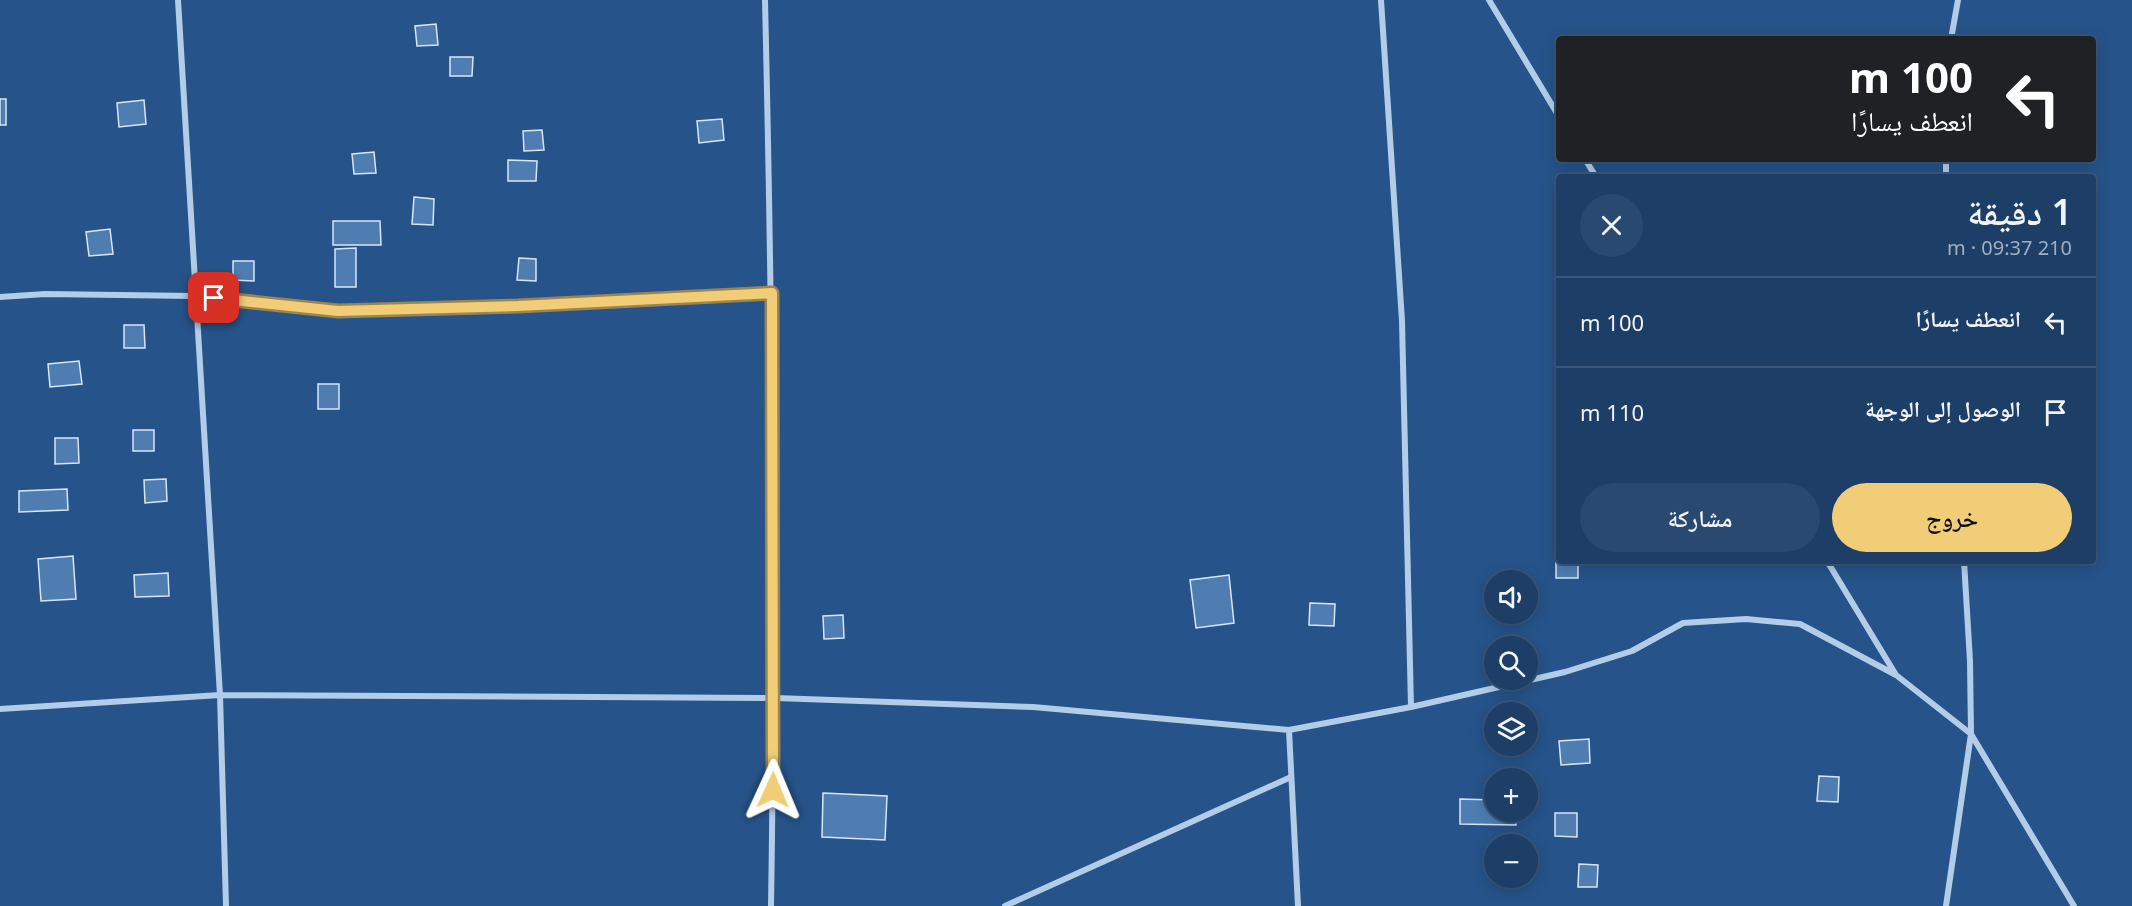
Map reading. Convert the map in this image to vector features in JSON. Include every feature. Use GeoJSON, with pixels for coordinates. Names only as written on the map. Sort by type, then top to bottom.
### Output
{"type":"FeatureCollection","features":[{"type":"Feature","properties":{"kind":"street"},"geometry":{"type":"LineString","coordinates":[[178,0],[194,296],[220,695],[226,906]]}},
{"type":"Feature","properties":{"kind":"street"},"geometry":{"type":"LineString","coordinates":[[765,0],[772,293],[775,698],[771,906]]}},
{"type":"Feature","properties":{"kind":"street"},"geometry":{"type":"LineString","coordinates":[[1381,0],[1402,321],[1411,707]]}},
{"type":"Feature","properties":{"kind":"street"},"geometry":{"type":"LineString","coordinates":[[1489,0],[1556,112]]}},
{"type":"Feature","properties":{"kind":"street"},"geometry":{"type":"LineString","coordinates":[[1952,36],[1958,0]]}},
{"type":"Feature","properties":{"kind":"street"},"geometry":{"type":"LineString","coordinates":[[0,297],[45,294],[194,296],[338,311],[518,306],[772,293]]}},
{"type":"Feature","properties":{"kind":"street"},"geometry":{"type":"LineString","coordinates":[[1829,564],[1896,675]]}},
{"type":"Feature","properties":{"kind":"street"},"geometry":{"type":"LineString","coordinates":[[1946,906],[1971,734],[1970,661],[1964,564]]}},
{"type":"Feature","properties":{"kind":"street"},"geometry":{"type":"LineString","coordinates":[[0,709],[220,695],[775,698],[1033,707],[1288,730],[1411,707],[1565,672],[1632,651],[1683,623],[1746,619],[1800,624],[1896,675],[1971,734],[2074,906]]}},
{"type":"Feature","properties":{"kind":"street"},"geometry":{"type":"LineString","coordinates":[[1288,730],[1298,906]]}},
{"type":"Feature","properties":{"kind":"street"},"geometry":{"type":"LineString","coordinates":[[1005,906],[1291,777]]}},
{"type":"Feature","properties":{"kind":"building"},"geometry":{"type":"Polygon","coordinates":[[[436,24],[438,45],[417,46],[415,26],[436,24]]]}},
{"type":"Feature","properties":{"kind":"building"},"geometry":{"type":"Polygon","coordinates":[[[450,57],[473,57],[472,76],[450,76],[450,57]]]}},
{"type":"Feature","properties":{"kind":"building"},"geometry":{"type":"Polygon","coordinates":[[[0,99],[6,99],[6,125],[0,125],[0,99]]]}},
{"type":"Feature","properties":{"kind":"building"},"geometry":{"type":"Polygon","coordinates":[[[144,100],[146,124],[119,127],[117,103],[144,100]]]}},
{"type":"Feature","properties":{"kind":"building"},"geometry":{"type":"Polygon","coordinates":[[[722,119],[724,140],[699,143],[697,121],[722,119]]]}},
{"type":"Feature","properties":{"kind":"building"},"geometry":{"type":"Polygon","coordinates":[[[542,130],[544,150],[524,151],[523,131],[542,130]]]}},
{"type":"Feature","properties":{"kind":"building"},"geometry":{"type":"Polygon","coordinates":[[[374,152],[376,173],[354,174],[352,154],[374,152]]]}},
{"type":"Feature","properties":{"kind":"building"},"geometry":{"type":"Polygon","coordinates":[[[508,160],[537,161],[536,181],[508,181],[508,160]]]}},
{"type":"Feature","properties":{"kind":"building"},"geometry":{"type":"Polygon","coordinates":[[[414,197],[434,199],[433,225],[412,224],[414,197]]]}},
{"type":"Feature","properties":{"kind":"building"},"geometry":{"type":"Polygon","coordinates":[[[333,221],[380,221],[381,245],[333,245],[333,221]]]}},
{"type":"Feature","properties":{"kind":"building"},"geometry":{"type":"Polygon","coordinates":[[[110,229],[113,254],[89,256],[86,232],[110,229]]]}},
{"type":"Feature","properties":{"kind":"building"},"geometry":{"type":"Polygon","coordinates":[[[356,248],[356,287],[335,287],[335,249],[356,248]]]}},
{"type":"Feature","properties":{"kind":"building"},"geometry":{"type":"Polygon","coordinates":[[[519,258],[536,259],[536,281],[517,280],[519,258]]]}},
{"type":"Feature","properties":{"kind":"building"},"geometry":{"type":"Polygon","coordinates":[[[233,261],[254,261],[254,281],[233,280],[233,261]]]}},
{"type":"Feature","properties":{"kind":"building"},"geometry":{"type":"Polygon","coordinates":[[[124,325],[144,325],[145,348],[124,348],[124,325]]]}},
{"type":"Feature","properties":{"kind":"building"},"geometry":{"type":"Polygon","coordinates":[[[79,361],[82,384],[50,387],[48,364],[79,361]]]}},
{"type":"Feature","properties":{"kind":"building"},"geometry":{"type":"Polygon","coordinates":[[[318,384],[339,384],[339,409],[318,409],[318,384]]]}},
{"type":"Feature","properties":{"kind":"building"},"geometry":{"type":"Polygon","coordinates":[[[133,430],[154,430],[154,451],[133,451],[133,430]]]}},
{"type":"Feature","properties":{"kind":"building"},"geometry":{"type":"Polygon","coordinates":[[[55,438],[78,438],[79,463],[55,464],[55,438]]]}},
{"type":"Feature","properties":{"kind":"building"},"geometry":{"type":"Polygon","coordinates":[[[166,479],[167,501],[145,503],[144,480],[166,479]]]}},
{"type":"Feature","properties":{"kind":"building"},"geometry":{"type":"Polygon","coordinates":[[[67,489],[68,510],[19,512],[19,491],[67,489]]]}},
{"type":"Feature","properties":{"kind":"building"},"geometry":{"type":"Polygon","coordinates":[[[73,556],[76,599],[41,601],[38,559],[73,556]]]}},
{"type":"Feature","properties":{"kind":"building"},"geometry":{"type":"Polygon","coordinates":[[[1556,564],[1578,564],[1578,578],[1556,578],[1556,564]]]}},
{"type":"Feature","properties":{"kind":"building"},"geometry":{"type":"Polygon","coordinates":[[[168,573],[169,596],[135,597],[134,575],[168,573]]]}},
{"type":"Feature","properties":{"kind":"building"},"geometry":{"type":"Polygon","coordinates":[[[1229,575],[1234,623],[1196,628],[1190,580],[1229,575]]]}},
{"type":"Feature","properties":{"kind":"building"},"geometry":{"type":"Polygon","coordinates":[[[1310,603],[1335,604],[1334,626],[1309,625],[1310,603]]]}},
{"type":"Feature","properties":{"kind":"building"},"geometry":{"type":"Polygon","coordinates":[[[843,615],[844,638],[824,639],[823,616],[843,615]]]}},
{"type":"Feature","properties":{"kind":"building"},"geometry":{"type":"Polygon","coordinates":[[[1589,739],[1590,763],[1561,765],[1559,741],[1589,739]]]}},
{"type":"Feature","properties":{"kind":"building"},"geometry":{"type":"Polygon","coordinates":[[[1819,776],[1839,777],[1838,802],[1817,801],[1819,776]]]}},
{"type":"Feature","properties":{"kind":"building"},"geometry":{"type":"Polygon","coordinates":[[[823,793],[887,796],[885,840],[822,837],[823,793]]]}},
{"type":"Feature","properties":{"kind":"building"},"geometry":{"type":"Polygon","coordinates":[[[1460,799],[1484,800],[1484,822],[1516,822],[1516,825],[1460,824],[1460,799]]]}},
{"type":"Feature","properties":{"kind":"building"},"geometry":{"type":"Polygon","coordinates":[[[1555,813],[1577,813],[1577,837],[1555,836],[1555,813]]]}},
{"type":"Feature","properties":{"kind":"building"},"geometry":{"type":"Polygon","coordinates":[[[1579,864],[1598,865],[1597,887],[1578,887],[1579,864]]]}},
{"type":"Feature","properties":{"kind":"route"},"geometry":{"type":"LineString","coordinates":[[214,298],[338,311],[518,306],[772,293],[775,698],[773,790]]}}]}
